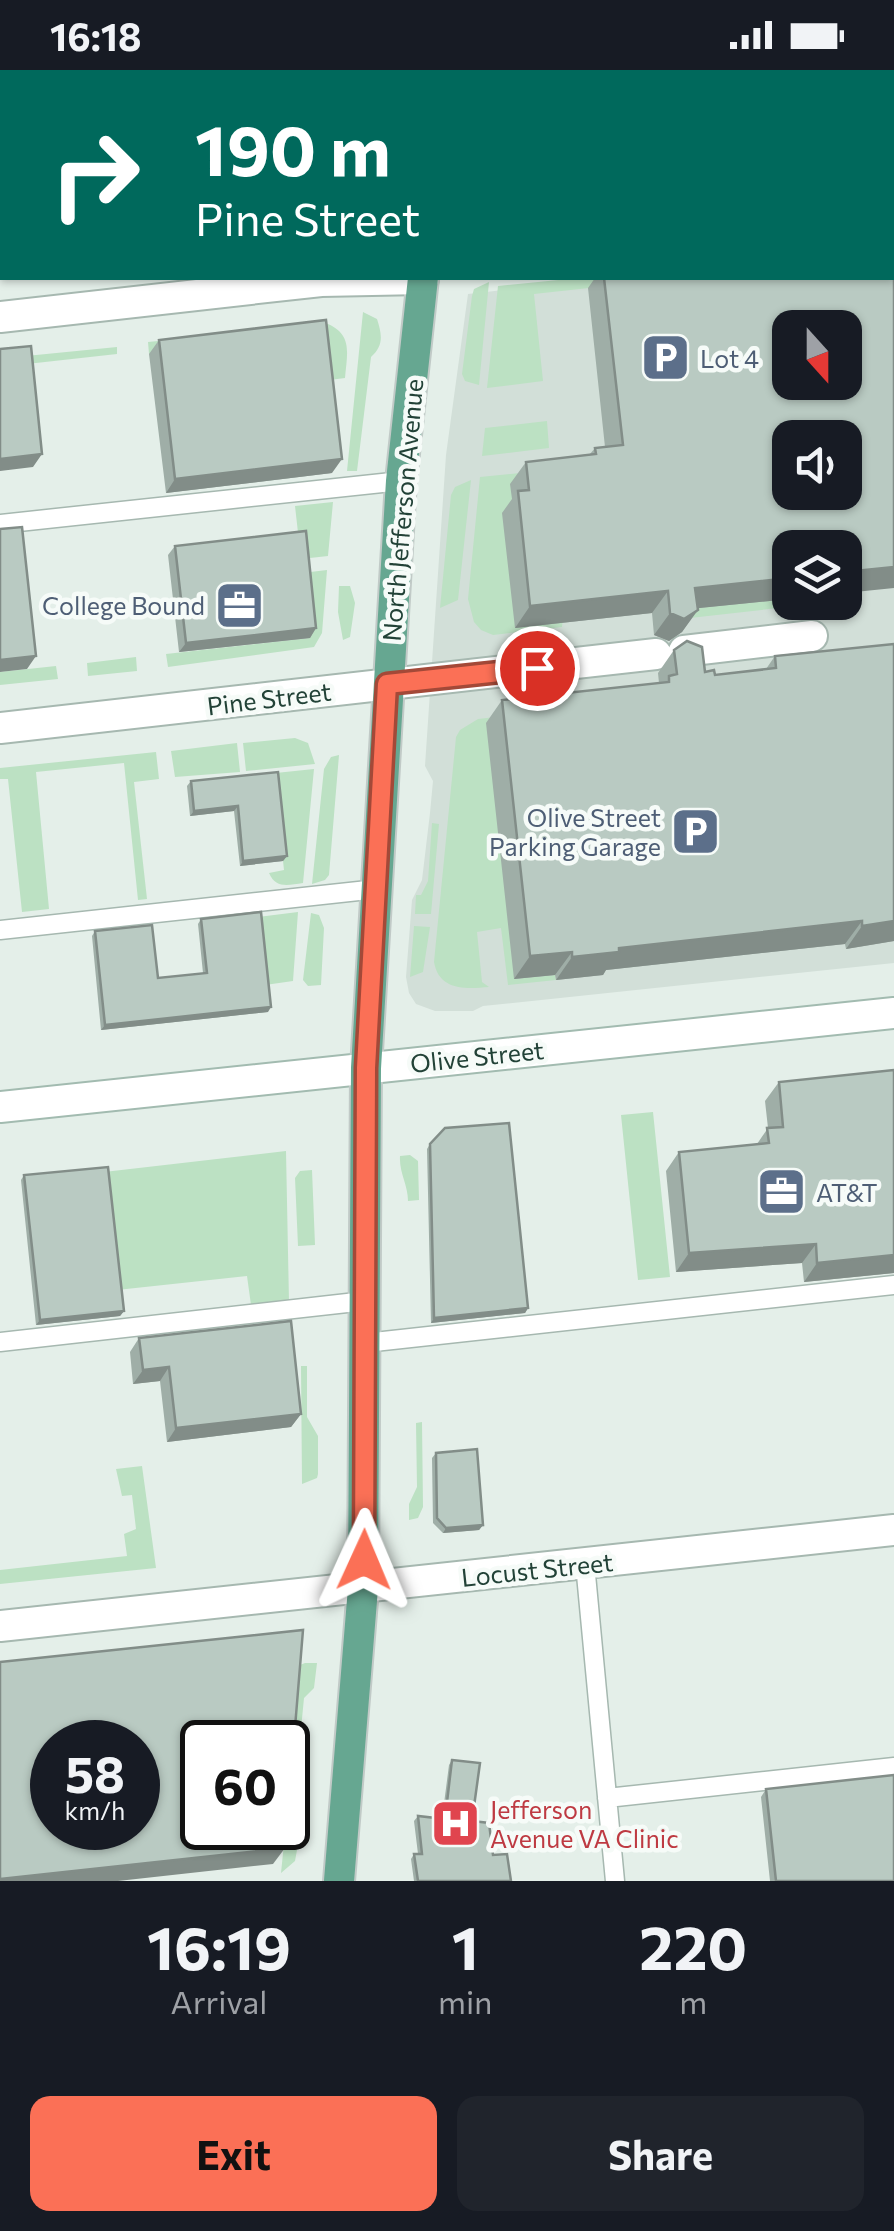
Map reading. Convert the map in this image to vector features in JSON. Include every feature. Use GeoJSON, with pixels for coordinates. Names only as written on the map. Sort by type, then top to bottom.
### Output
{"type":"FeatureCollection","features":[{"type":"Feature","properties":{"kind":"main road","name":"North Jefferson Avenue"},"geometry":{"type":"LineString","coordinates":[[339,1881],[363,1588],[366,1068],[401,480],[423,280]]}},
{"type":"Feature","properties":{"kind":"street"},"geometry":{"type":"LineString","coordinates":[[0,317],[355,280]]}},
{"type":"Feature","properties":{"kind":"street","name":"Pine Street"},"geometry":{"type":"LineString","coordinates":[[0,728],[812,636]]}},
{"type":"Feature","properties":{"kind":"street","name":"Olive Street"},"geometry":{"type":"LineString","coordinates":[[0,1107],[894,1013]]}},
{"type":"Feature","properties":{"kind":"street","name":"Locust Street"},"geometry":{"type":"LineString","coordinates":[[0,1626],[894,1530]]}},
{"type":"Feature","properties":{"kind":"lane"},"geometry":{"type":"LineString","coordinates":[[0,524],[401,480]]}},
{"type":"Feature","properties":{"kind":"lane"},"geometry":{"type":"LineString","coordinates":[[0,930],[377,889]]}},
{"type":"Feature","properties":{"kind":"lane"},"geometry":{"type":"LineString","coordinates":[[365,1343],[894,1285]]}},
{"type":"Feature","properties":{"kind":"lane"},"geometry":{"type":"LineString","coordinates":[[0,1342],[365,1301]]}},
{"type":"Feature","properties":{"kind":"lane"},"geometry":{"type":"LineString","coordinates":[[584,1564],[615,1881]]}},
{"type":"Feature","properties":{"kind":"lane"},"geometry":{"type":"LineString","coordinates":[[607,1798],[894,1767]]}},
{"type":"Feature","properties":{"kind":"shaded area"},"geometry":{"type":"Polygon","coordinates":[[[594,280],[894,280],[894,963],[483,1006],[473,1011],[435,1011],[416,1004],[406,977],[412,900],[422,880],[433,781],[425,766],[446,455],[468,294],[594,280]]]}},
{"type":"Feature","properties":{"kind":"green space"},"geometry":{"type":"Polygon","coordinates":[[[558,280],[663,280],[534,294],[543,381],[487,388],[498,286],[558,280]]]}},
{"type":"Feature","properties":{"kind":"green space"},"geometry":{"type":"Polygon","coordinates":[[[489,282],[479,385],[465,381],[462,374],[474,289],[489,282]]]}},
{"type":"Feature","properties":{"kind":"green space"},"geometry":{"type":"Polygon","coordinates":[[[363,312],[377,319],[381,340],[371,357],[357,471],[347,471],[363,312]]]}},
{"type":"Feature","properties":{"kind":"green space"},"geometry":{"type":"Polygon","coordinates":[[[328,324],[345,340],[345,378],[322,381],[316,334],[149,354],[148,342],[328,324]]]}},
{"type":"Feature","properties":{"kind":"green space"},"geometry":{"type":"Polygon","coordinates":[[[117,347],[117,354],[27,364],[26,356],[117,347]]]}},
{"type":"Feature","properties":{"kind":"green space"},"geometry":{"type":"Polygon","coordinates":[[[547,421],[549,448],[482,456],[485,428],[547,421]]]}},
{"type":"Feature","properties":{"kind":"green space"},"geometry":{"type":"Polygon","coordinates":[[[579,467],[562,627],[493,635],[481,630],[474,622],[468,599],[480,477],[579,467]]]}},
{"type":"Feature","properties":{"kind":"green space"},"geometry":{"type":"Polygon","coordinates":[[[471,480],[458,600],[440,608],[451,495],[455,487],[471,480]]]}},
{"type":"Feature","properties":{"kind":"green space"},"geometry":{"type":"Polygon","coordinates":[[[333,502],[328,556],[301,559],[295,506],[333,502]]]}},
{"type":"Feature","properties":{"kind":"green space"},"geometry":{"type":"Polygon","coordinates":[[[327,570],[322,633],[314,647],[168,667],[166,654],[309,638],[302,573],[327,570]]]}},
{"type":"Feature","properties":{"kind":"green space"},"geometry":{"type":"Polygon","coordinates":[[[339,586],[350,586],[355,603],[350,637],[343,640],[338,612],[339,586]]]}},
{"type":"Feature","properties":{"kind":"green space"},"geometry":{"type":"Polygon","coordinates":[[[772,600],[772,609],[681,619],[680,610],[772,600]]]}},
{"type":"Feature","properties":{"kind":"green space"},"geometry":{"type":"Polygon","coordinates":[[[136,657],[137,671],[88,676],[87,663],[136,657]]]}},
{"type":"Feature","properties":{"kind":"green space"},"geometry":{"type":"Polygon","coordinates":[[[56,666],[58,679],[0,685],[0,672],[56,666]]]}},
{"type":"Feature","properties":{"kind":"green space"},"geometry":{"type":"Polygon","coordinates":[[[653,699],[514,979],[555,975],[556,980],[508,985],[501,928],[477,932],[482,982],[489,987],[463,988],[441,978],[434,962],[456,737],[460,730],[478,719],[653,699]]]}},
{"type":"Feature","properties":{"kind":"green space"},"geometry":{"type":"Polygon","coordinates":[[[295,738],[308,743],[315,764],[246,771],[243,743],[295,738]]]}},
{"type":"Feature","properties":{"kind":"green space"},"geometry":{"type":"Polygon","coordinates":[[[237,743],[240,772],[175,777],[171,751],[237,743]]]}},
{"type":"Feature","properties":{"kind":"green space"},"geometry":{"type":"Polygon","coordinates":[[[156,752],[159,779],[134,782],[147,899],[138,900],[124,763],[36,772],[49,909],[22,912],[8,779],[0,779],[0,768],[156,752]]]}},
{"type":"Feature","properties":{"kind":"green space"},"geometry":{"type":"Polygon","coordinates":[[[339,755],[329,875],[312,884],[324,769],[331,757],[339,755]]]}},
{"type":"Feature","properties":{"kind":"green space"},"geometry":{"type":"Polygon","coordinates":[[[314,769],[303,883],[279,884],[269,873],[284,870],[274,778],[247,776],[314,769]]]}},
{"type":"Feature","properties":{"kind":"green space"},"geometry":{"type":"Polygon","coordinates":[[[432,823],[439,824],[431,914],[415,914],[416,895],[421,895],[428,881],[432,823]]]}},
{"type":"Feature","properties":{"kind":"green space"},"geometry":{"type":"Polygon","coordinates":[[[298,912],[293,981],[265,985],[258,917],[298,912]]]}},
{"type":"Feature","properties":{"kind":"green space"},"geometry":{"type":"Polygon","coordinates":[[[311,913],[319,915],[324,928],[321,985],[308,986],[303,980],[311,913]]]}},
{"type":"Feature","properties":{"kind":"green space"},"geometry":{"type":"Polygon","coordinates":[[[414,926],[430,927],[423,972],[410,977],[414,926]]]}},
{"type":"Feature","properties":{"kind":"green space"},"geometry":{"type":"Polygon","coordinates":[[[653,1112],[670,1277],[638,1280],[621,1115],[653,1112]]]}},
{"type":"Feature","properties":{"kind":"green space"},"geometry":{"type":"Polygon","coordinates":[[[286,1151],[289,1302],[251,1305],[247,1276],[117,1290],[104,1172],[286,1151]]]}},
{"type":"Feature","properties":{"kind":"green space"},"geometry":{"type":"Polygon","coordinates":[[[410,1155],[418,1161],[419,1200],[408,1201],[400,1156],[410,1155]]]}},
{"type":"Feature","properties":{"kind":"green space"},"geometry":{"type":"Polygon","coordinates":[[[312,1170],[315,1245],[298,1246],[295,1178],[300,1171],[312,1170]]]}},
{"type":"Feature","properties":{"kind":"green space"},"geometry":{"type":"Polygon","coordinates":[[[301,1366],[307,1366],[307,1417],[318,1436],[317,1478],[302,1484],[301,1366]]]}},
{"type":"Feature","properties":{"kind":"green space"},"geometry":{"type":"Polygon","coordinates":[[[422,1422],[423,1507],[418,1518],[409,1520],[409,1504],[417,1487],[416,1423],[422,1422]]]}},
{"type":"Feature","properties":{"kind":"green space"},"geometry":{"type":"Polygon","coordinates":[[[142,1466],[156,1568],[0,1584],[0,1570],[127,1556],[124,1534],[136,1529],[132,1495],[122,1496],[116,1469],[142,1466]]]}},
{"type":"Feature","properties":{"kind":"green space"},"geometry":{"type":"Polygon","coordinates":[[[317,1663],[314,1688],[304,1698],[302,1720],[294,1720],[300,1665],[317,1663]]]}},
{"type":"Feature","properties":{"kind":"green space"},"geometry":{"type":"Polygon","coordinates":[[[283,1850],[297,1850],[295,1861],[281,1873],[283,1850]]]}},
{"type":"Feature","properties":{"kind":"building"},"geometry":{"type":"Polygon","coordinates":[[[604,280],[894,280],[894,567],[862,570],[862,530],[772,530],[772,580],[695,588],[698,610],[684,619],[670,613],[668,591],[530,606],[518,491],[529,490],[526,462],[596,454],[595,448],[623,445],[604,280]]]}},
{"type":"Feature","properties":{"kind":"building"},"geometry":{"type":"Polygon","coordinates":[[[326,320],[342,459],[175,479],[159,340],[326,320]]]}},
{"type":"Feature","properties":{"kind":"building"},"geometry":{"type":"Polygon","coordinates":[[[31,346],[42,454],[0,459],[0,349],[31,346]]]}},
{"type":"Feature","properties":{"kind":"building"},"geometry":{"type":"Polygon","coordinates":[[[22,527],[36,656],[0,660],[0,529],[22,527]]]}},
{"type":"Feature","properties":{"kind":"building","name":"College Bound"},"geometry":{"type":"Polygon","coordinates":[[[306,531],[316,628],[186,643],[175,546],[306,531]]]}},
{"type":"Feature","properties":{"kind":"building","name":"Olive Street Parking Garage"},"geometry":{"type":"Polygon","coordinates":[[[687,641],[702,647],[705,672],[714,670],[715,675],[776,668],[775,656],[894,644],[894,921],[862,926],[862,921],[619,948],[619,952],[572,957],[572,952],[530,956],[502,700],[669,682],[669,676],[677,674],[674,650],[687,641]]]}},
{"type":"Feature","properties":{"kind":"building"},"geometry":{"type":"Polygon","coordinates":[[[278,772],[287,856],[243,861],[238,806],[194,811],[191,781],[278,772]]]}},
{"type":"Feature","properties":{"kind":"building"},"geometry":{"type":"Polygon","coordinates":[[[261,912],[271,1007],[105,1025],[95,931],[152,925],[158,978],[207,973],[201,919],[261,912]]]}},
{"type":"Feature","properties":{"kind":"building","name":"AT&T"},"geometry":{"type":"Polygon","coordinates":[[[894,1070],[894,1255],[817,1263],[816,1244],[689,1253],[679,1152],[769,1143],[767,1128],[783,1127],[779,1082],[894,1070]]]}},
{"type":"Feature","properties":{"kind":"building"},"geometry":{"type":"Polygon","coordinates":[[[509,1123],[528,1308],[434,1318],[430,1144],[445,1128],[509,1123]]]}},
{"type":"Feature","properties":{"kind":"building"},"geometry":{"type":"Polygon","coordinates":[[[108,1167],[124,1311],[40,1320],[24,1175],[108,1167]]]}},
{"type":"Feature","properties":{"kind":"building"},"geometry":{"type":"Polygon","coordinates":[[[291,1321],[301,1414],[176,1428],[169,1367],[143,1370],[139,1338],[291,1321]]]}},
{"type":"Feature","properties":{"kind":"building"},"geometry":{"type":"Polygon","coordinates":[[[477,1449],[483,1525],[446,1528],[437,1518],[436,1453],[477,1449]]]}},
{"type":"Feature","properties":{"kind":"building"},"geometry":{"type":"Polygon","coordinates":[[[303,1630],[296,1720],[180,1720],[180,1850],[267,1850],[0,1879],[0,1662],[303,1630]]]}},
{"type":"Feature","properties":{"kind":"building","name":"Jefferson Avenue VA Clinic"},"geometry":{"type":"Polygon","coordinates":[[[452,1760],[480,1763],[472,1821],[489,1823],[493,1855],[507,1854],[511,1881],[418,1881],[414,1854],[422,1854],[418,1816],[445,1819],[452,1760]]]}},
{"type":"Feature","properties":{"kind":"building"},"geometry":{"type":"Polygon","coordinates":[[[894,1775],[894,1881],[776,1881],[766,1789],[894,1775]]]}},
{"type":"Feature","properties":{"kind":"place","name":"Lot 4"},"geometry":{"type":"Point","coordinates":[665,358]}},
{"type":"Feature","properties":{"kind":"place","name":"College Bound"},"geometry":{"type":"Point","coordinates":[240,605]}},
{"type":"Feature","properties":{"kind":"place","name":"Olive Street Parking Garage"},"geometry":{"type":"Point","coordinates":[696,831]}},
{"type":"Feature","properties":{"kind":"place","name":"AT&T"},"geometry":{"type":"Point","coordinates":[781,1192]}},
{"type":"Feature","properties":{"kind":"place","name":"Jefferson Avenue VA Clinic"},"geometry":{"type":"Point","coordinates":[455,1823]}},
{"type":"Feature","properties":{"kind":"route"},"geometry":{"type":"LineString","coordinates":[[364,1560],[366,1068],[387,684],[537,668]]}}]}
